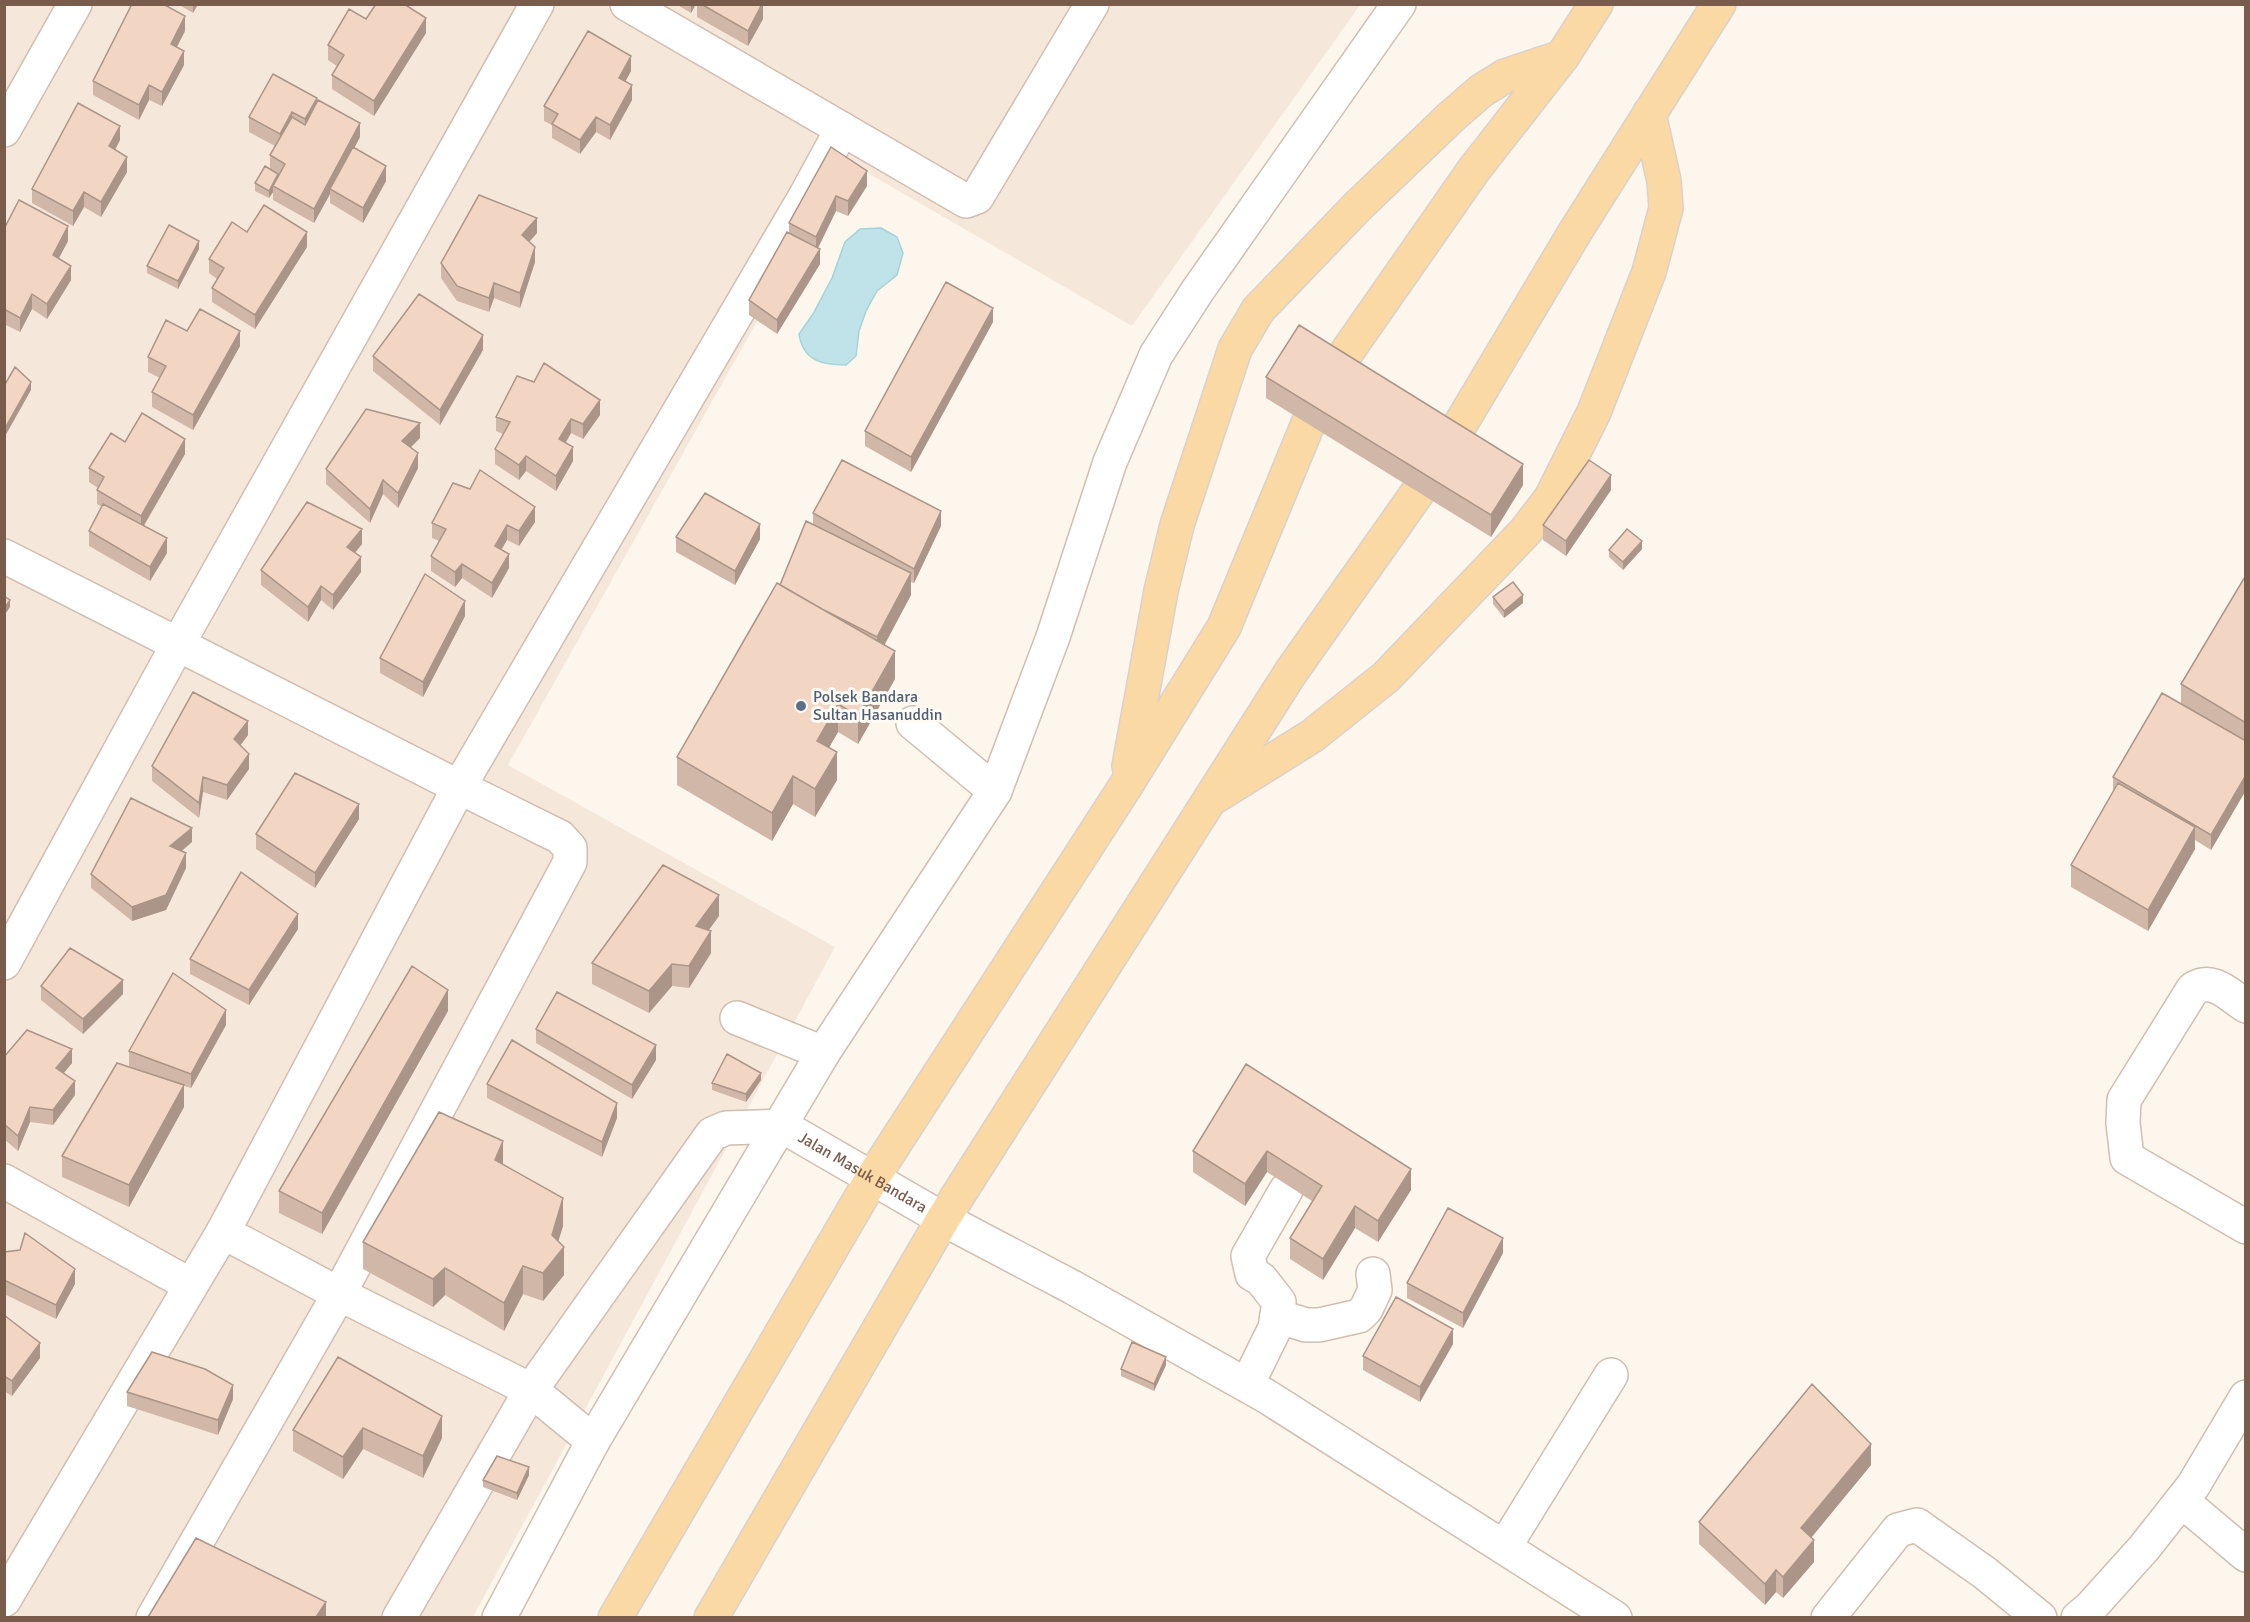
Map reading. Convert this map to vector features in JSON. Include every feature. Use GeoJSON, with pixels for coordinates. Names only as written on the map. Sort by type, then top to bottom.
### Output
{"type":"FeatureCollection","features":[{"type":"Feature","properties":{"kind":"main road"},"geometry":{"type":"LineString","coordinates":[[1335,369],[1473,171],[1562,57],[1596,4]]}},
{"type":"Feature","properties":{"kind":"main road"},"geometry":{"type":"LineString","coordinates":[[1451,441],[1569,242],[1719,4]]}},
{"type":"Feature","properties":{"kind":"main road"},"geometry":{"type":"LineString","coordinates":[[1125,786],[1161,591],[1177,525],[1235,349],[1246,328],[1258,310],[1357,207],[1473,97],[1504,76],[1562,57]]}},
{"type":"Feature","properties":{"kind":"main road"},"geometry":{"type":"LineString","coordinates":[[1211,799],[1312,736],[1386,677],[1525,532],[1551,498],[1594,412],[1649,272],[1666,208],[1664,181],[1649,114]]}},
{"type":"Feature","properties":{"kind":"main road"},"geometry":{"type":"LineString","coordinates":[[615,1617],[873,1177],[1125,786],[1224,627],[1308,424]]}},
{"type":"Feature","properties":{"kind":"main road"},"geometry":{"type":"LineString","coordinates":[[711,1617],[943,1219],[1291,672],[1418,492]]}},
{"type":"Feature","properties":{"kind":"street"},"geometry":{"type":"LineString","coordinates":[[4,130],[75,4]]}},
{"type":"Feature","properties":{"kind":"street"},"geometry":{"type":"LineString","coordinates":[[4,963],[178,644],[537,4]]}},
{"type":"Feature","properties":{"kind":"street"},"geometry":{"type":"LineString","coordinates":[[627,4],[966,201],[977,196],[1092,4]]}},
{"type":"Feature","properties":{"kind":"street"},"geometry":{"type":"LineString","coordinates":[[499,1617],[593,1441],[824,1053],[995,790],[1053,637],[1110,462],[1156,354],[1198,290],[1399,4]]}},
{"type":"Feature","properties":{"kind":"street"},"geometry":{"type":"LineString","coordinates":[[4,1600],[223,1232],[459,787],[806,195],[842,129]]}},
{"type":"Feature","properties":{"kind":"street"},"geometry":{"type":"LineString","coordinates":[[4,556],[560,837],[570,848],[570,862],[339,1294],[153,1617]]}},
{"type":"Feature","properties":{"kind":"street"},"geometry":{"type":"LineString","coordinates":[[913,723],[995,790]]}},
{"type":"Feature","properties":{"kind":"street"},"geometry":{"type":"LineString","coordinates":[[2246,1006],[2213,984],[2200,984],[2193,989],[2124,1100],[2123,1123],[2127,1158],[2246,1227]]}},
{"type":"Feature","properties":{"kind":"street"},"geometry":{"type":"LineString","coordinates":[[737,1018],[824,1053]]}},
{"type":"Feature","properties":{"kind":"street"},"geometry":{"type":"LineString","coordinates":[[399,1617],[531,1390],[712,1134],[726,1128],[782,1126]]}},
{"type":"Feature","properties":{"kind":"street","name":"Jalan Masuk Bandara"},"geometry":{"type":"LineString","coordinates":[[782,1126],[943,1219],[1247,1384],[1615,1617]]}},
{"type":"Feature","properties":{"kind":"street"},"geometry":{"type":"LineString","coordinates":[[4,1180],[190,1285]]}},
{"type":"Feature","properties":{"kind":"street"},"geometry":{"type":"LineString","coordinates":[[1247,1384],[1275,1328],[1279,1302],[1261,1279],[1252,1274],[1248,1256],[1286,1190]]}},
{"type":"Feature","properties":{"kind":"street"},"geometry":{"type":"LineString","coordinates":[[223,1232],[339,1294],[531,1390],[593,1441]]}},
{"type":"Feature","properties":{"kind":"street"},"geometry":{"type":"LineString","coordinates":[[1278,1316],[1305,1325],[1319,1325],[1359,1316],[1366,1309],[1375,1290],[1373,1274]]}},
{"type":"Feature","properties":{"kind":"street"},"geometry":{"type":"LineString","coordinates":[[1505,1546],[1611,1375]]}},
{"type":"Feature","properties":{"kind":"street"},"geometry":{"type":"LineString","coordinates":[[2078,1617],[2090,1608],[2144,1548],[2182,1501],[2246,1397]]}},
{"type":"Feature","properties":{"kind":"street"},"geometry":{"type":"LineString","coordinates":[[2182,1501],[2246,1555]]}},
{"type":"Feature","properties":{"kind":"street"},"geometry":{"type":"LineString","coordinates":[[1828,1617],[1898,1530],[1917,1525],[1985,1573],[2040,1617]]}},
{"type":"Feature","properties":{"kind":"shaded area"},"geometry":{"type":"Polygon","coordinates":[[[5,5],[1360,5],[1132,326],[847,161],[508,765],[835,947],[473,1617],[5,1618],[5,5]]]}},
{"type":"Feature","properties":{"kind":"water"},"geometry":{"type":"Polygon","coordinates":[[[881,228],[897,237],[903,253],[897,275],[877,291],[866,311],[859,331],[856,356],[846,365],[815,360],[805,350],[799,334],[813,314],[832,278],[845,242],[860,229],[881,228]]]}},
{"type":"Feature","properties":{"kind":"building"},"geometry":{"type":"Polygon","coordinates":[[[132,4],[163,4],[185,16],[171,44],[184,51],[162,92],[149,85],[139,105],[93,81],[132,4]]]}},
{"type":"Feature","properties":{"kind":"building"},"geometry":{"type":"Polygon","coordinates":[[[376,4],[404,4],[426,18],[374,101],[332,75],[344,55],[328,45],[349,9],[366,19],[376,4]]]}},
{"type":"Feature","properties":{"kind":"building"},"geometry":{"type":"Polygon","coordinates":[[[701,4],[762,4],[748,31],[701,4]]]}},
{"type":"Feature","properties":{"kind":"building"},"geometry":{"type":"Polygon","coordinates":[[[588,31],[631,56],[619,78],[632,85],[610,125],[596,117],[580,140],[552,124],[558,114],[544,106],[588,31]]]}},
{"type":"Feature","properties":{"kind":"building"},"geometry":{"type":"Polygon","coordinates":[[[273,74],[317,98],[305,119],[292,112],[280,134],[249,117],[273,74]]]}},
{"type":"Feature","properties":{"kind":"building"},"geometry":{"type":"Polygon","coordinates":[[[318,100],[360,123],[314,209],[273,186],[285,164],[270,155],[292,117],[305,125],[318,100]]]}},
{"type":"Feature","properties":{"kind":"building"},"geometry":{"type":"Polygon","coordinates":[[[78,103],[120,126],[109,146],[127,157],[101,202],[84,192],[73,211],[32,189],[78,103]]]}},
{"type":"Feature","properties":{"kind":"building"},"geometry":{"type":"Polygon","coordinates":[[[353,147],[386,166],[363,208],[330,189],[353,147]]]}},
{"type":"Feature","properties":{"kind":"building"},"geometry":{"type":"Polygon","coordinates":[[[831,147],[867,171],[848,201],[836,196],[816,237],[789,223],[831,147]]]}},
{"type":"Feature","properties":{"kind":"building"},"geometry":{"type":"Polygon","coordinates":[[[265,166],[278,174],[269,191],[255,183],[265,166]]]}},
{"type":"Feature","properties":{"kind":"building"},"geometry":{"type":"Polygon","coordinates":[[[479,195],[537,218],[522,235],[535,247],[520,293],[494,283],[489,298],[457,286],[441,263],[479,195]]]}},
{"type":"Feature","properties":{"kind":"building"},"geometry":{"type":"Polygon","coordinates":[[[19,200],[68,226],[53,255],[71,266],[47,304],[32,294],[20,318],[4,309],[4,229],[19,200]]]}},
{"type":"Feature","properties":{"kind":"building"},"geometry":{"type":"Polygon","coordinates":[[[264,205],[307,232],[255,315],[212,288],[224,268],[209,259],[232,222],[247,232],[264,205]]]}},
{"type":"Feature","properties":{"kind":"building"},"geometry":{"type":"Polygon","coordinates":[[[169,225],[199,241],[178,281],[147,266],[169,225]]]}},
{"type":"Feature","properties":{"kind":"building"},"geometry":{"type":"Polygon","coordinates":[[[787,232],[820,249],[777,320],[749,300],[787,232]]]}},
{"type":"Feature","properties":{"kind":"building"},"geometry":{"type":"Polygon","coordinates":[[[946,282],[993,308],[911,457],[865,431],[946,282]]]}},
{"type":"Feature","properties":{"kind":"building"},"geometry":{"type":"Polygon","coordinates":[[[419,294],[483,335],[440,410],[373,356],[419,294]]]}},
{"type":"Feature","properties":{"kind":"building"},"geometry":{"type":"Polygon","coordinates":[[[200,309],[240,331],[193,415],[152,392],[166,366],[148,357],[166,320],[187,331],[200,309]]]}},
{"type":"Feature","properties":{"kind":"building"},"geometry":{"type":"Polygon","coordinates":[[[1299,325],[1523,464],[1491,515],[1266,377],[1299,325]]]}},
{"type":"Feature","properties":{"kind":"building"},"geometry":{"type":"Polygon","coordinates":[[[544,363],[600,400],[583,424],[571,419],[559,439],[573,447],[556,476],[526,456],[519,465],[495,449],[510,422],[496,417],[517,376],[534,382],[544,363]]]}},
{"type":"Feature","properties":{"kind":"building"},"geometry":{"type":"Polygon","coordinates":[[[15,367],[31,382],[4,430],[4,386],[15,367]]]}},
{"type":"Feature","properties":{"kind":"building"},"geometry":{"type":"Polygon","coordinates":[[[366,409],[420,423],[402,441],[418,453],[398,493],[383,480],[370,509],[326,469],[366,409]]]}},
{"type":"Feature","properties":{"kind":"building"},"geometry":{"type":"Polygon","coordinates":[[[142,413],[185,439],[141,516],[97,490],[104,477],[89,468],[111,433],[125,442],[142,413]]]}},
{"type":"Feature","properties":{"kind":"building"},"geometry":{"type":"Polygon","coordinates":[[[842,460],[941,511],[914,569],[813,513],[842,460]]]}},
{"type":"Feature","properties":{"kind":"building"},"geometry":{"type":"Polygon","coordinates":[[[1589,460],[1611,475],[1566,541],[1543,525],[1589,460]]]}},
{"type":"Feature","properties":{"kind":"building"},"geometry":{"type":"Polygon","coordinates":[[[480,470],[535,507],[519,531],[507,525],[495,546],[509,554],[492,583],[462,564],[455,572],[431,556],[446,529],[432,523],[453,483],[470,489],[480,470]]]}},
{"type":"Feature","properties":{"kind":"building"},"geometry":{"type":"Polygon","coordinates":[[[705,493],[760,524],[735,571],[676,537],[705,493]]]}},
{"type":"Feature","properties":{"kind":"building"},"geometry":{"type":"Polygon","coordinates":[[[307,502],[362,529],[347,547],[361,557],[333,595],[321,586],[308,607],[261,570],[307,502]]]}},
{"type":"Feature","properties":{"kind":"building"},"geometry":{"type":"Polygon","coordinates":[[[103,504],[167,538],[150,567],[89,531],[103,504]]]}},
{"type":"Feature","properties":{"kind":"building"},"geometry":{"type":"Polygon","coordinates":[[[806,521],[911,573],[877,637],[780,585],[806,521]]]}},
{"type":"Feature","properties":{"kind":"building"},"geometry":{"type":"Polygon","coordinates":[[[1627,529],[1642,541],[1623,562],[1609,550],[1627,529]]]}},
{"type":"Feature","properties":{"kind":"building"},"geometry":{"type":"Polygon","coordinates":[[[425,574],[465,601],[423,682],[380,658],[425,574]]]}},
{"type":"Feature","properties":{"kind":"building"},"geometry":{"type":"Polygon","coordinates":[[[2246,575],[2246,723],[2181,684],[2246,575]]]}},
{"type":"Feature","properties":{"kind":"building"},"geometry":{"type":"Polygon","coordinates":[[[1513,582],[1523,595],[1504,611],[1493,597],[1513,582]]]}},
{"type":"Feature","properties":{"kind":"building","name":"Polsek Bandara Sultan Hasanuddin"},"geometry":{"type":"Polygon","coordinates":[[[777,583],[895,651],[858,716],[838,704],[817,741],[837,752],[815,789],[793,776],[772,813],[677,757],[777,583]]]}},
{"type":"Feature","properties":{"kind":"building"},"geometry":{"type":"Polygon","coordinates":[[[4,596],[10,600],[4,609],[4,596]]]}},
{"type":"Feature","properties":{"kind":"building"},"geometry":{"type":"Polygon","coordinates":[[[193,692],[248,721],[234,739],[249,754],[227,785],[203,777],[199,803],[152,766],[193,692]]]}},
{"type":"Feature","properties":{"kind":"building"},"geometry":{"type":"Polygon","coordinates":[[[2162,693],[2246,741],[2246,775],[2211,835],[2113,777],[2162,693]]]}},
{"type":"Feature","properties":{"kind":"building"},"geometry":{"type":"Polygon","coordinates":[[[295,773],[359,804],[315,873],[256,834],[295,773]]]}},
{"type":"Feature","properties":{"kind":"building"},"geometry":{"type":"Polygon","coordinates":[[[2118,783],[2195,827],[2148,910],[2071,865],[2118,783]]]}},
{"type":"Feature","properties":{"kind":"building"},"geometry":{"type":"Polygon","coordinates":[[[131,798],[192,828],[170,846],[186,853],[166,895],[132,907],[91,874],[131,798]]]}},
{"type":"Feature","properties":{"kind":"building"},"geometry":{"type":"Polygon","coordinates":[[[663,865],[719,895],[696,926],[711,931],[689,966],[672,964],[649,991],[592,963],[663,865]]]}},
{"type":"Feature","properties":{"kind":"building"},"geometry":{"type":"Polygon","coordinates":[[[241,872],[298,914],[249,990],[190,959],[241,872]]]}},
{"type":"Feature","properties":{"kind":"building"},"geometry":{"type":"Polygon","coordinates":[[[70,948],[123,980],[83,1019],[41,986],[70,948]]]}},
{"type":"Feature","properties":{"kind":"building"},"geometry":{"type":"Polygon","coordinates":[[[412,966],[448,990],[322,1213],[279,1191],[412,966]]]}},
{"type":"Feature","properties":{"kind":"building"},"geometry":{"type":"Polygon","coordinates":[[[173,973],[226,1010],[191,1074],[129,1051],[173,973]]]}},
{"type":"Feature","properties":{"kind":"building"},"geometry":{"type":"Polygon","coordinates":[[[557,992],[656,1045],[632,1085],[536,1029],[557,992]]]}},
{"type":"Feature","properties":{"kind":"building"},"geometry":{"type":"Polygon","coordinates":[[[27,1030],[72,1049],[56,1068],[75,1081],[53,1110],[30,1107],[18,1136],[4,1124],[4,1057],[27,1030]]]}},
{"type":"Feature","properties":{"kind":"building"},"geometry":{"type":"Polygon","coordinates":[[[512,1040],[617,1103],[602,1142],[487,1084],[512,1040]]]}},
{"type":"Feature","properties":{"kind":"building"},"geometry":{"type":"Polygon","coordinates":[[[727,1054],[761,1073],[746,1094],[712,1083],[727,1054]]]}},
{"type":"Feature","properties":{"kind":"building"},"geometry":{"type":"Polygon","coordinates":[[[117,1063],[184,1085],[129,1185],[62,1156],[117,1063]]]}},
{"type":"Feature","properties":{"kind":"building"},"geometry":{"type":"Polygon","coordinates":[[[1246,1064],[1411,1169],[1378,1221],[1355,1206],[1323,1259],[1290,1238],[1322,1186],[1267,1151],[1245,1184],[1193,1151],[1246,1064]]]}},
{"type":"Feature","properties":{"kind":"building"},"geometry":{"type":"Polygon","coordinates":[[[439,1112],[503,1141],[495,1160],[563,1198],[552,1235],[564,1247],[543,1273],[523,1266],[504,1303],[445,1268],[433,1279],[363,1242],[439,1112]]]}},
{"type":"Feature","properties":{"kind":"building"},"geometry":{"type":"Polygon","coordinates":[[[1448,1208],[1503,1238],[1463,1313],[1407,1283],[1448,1208]]]}},
{"type":"Feature","properties":{"kind":"building"},"geometry":{"type":"Polygon","coordinates":[[[25,1233],[75,1269],[56,1305],[4,1280],[4,1252],[20,1250],[25,1233]]]}},
{"type":"Feature","properties":{"kind":"building"},"geometry":{"type":"Polygon","coordinates":[[[1396,1297],[1453,1329],[1420,1387],[1363,1356],[1396,1297]]]}},
{"type":"Feature","properties":{"kind":"building"},"geometry":{"type":"Polygon","coordinates":[[[4,1315],[40,1343],[12,1381],[4,1376],[4,1315]]]}},
{"type":"Feature","properties":{"kind":"building"},"geometry":{"type":"Polygon","coordinates":[[[1132,1342],[1166,1357],[1154,1384],[1121,1369],[1132,1342]]]}},
{"type":"Feature","properties":{"kind":"building"},"geometry":{"type":"Polygon","coordinates":[[[152,1352],[205,1369],[233,1385],[218,1420],[127,1392],[152,1352]]]}},
{"type":"Feature","properties":{"kind":"building"},"geometry":{"type":"Polygon","coordinates":[[[338,1357],[442,1416],[423,1456],[363,1428],[343,1457],[293,1430],[338,1357]]]}},
{"type":"Feature","properties":{"kind":"building"},"geometry":{"type":"Polygon","coordinates":[[[1812,1384],[1871,1444],[1801,1528],[1814,1540],[1783,1577],[1776,1570],[1765,1584],[1699,1522],[1812,1384]]]}},
{"type":"Feature","properties":{"kind":"building"},"geometry":{"type":"Polygon","coordinates":[[[497,1456],[529,1467],[517,1493],[483,1480],[497,1456]]]}},
{"type":"Feature","properties":{"kind":"building"},"geometry":{"type":"Polygon","coordinates":[[[196,1538],[326,1602],[316,1617],[148,1617],[196,1538]]]}},
{"type":"Feature","properties":{"kind":"place","name":"Polsek Bandara Sultan Hasanuddin"},"geometry":{"type":"Point","coordinates":[801,706]}}]}
